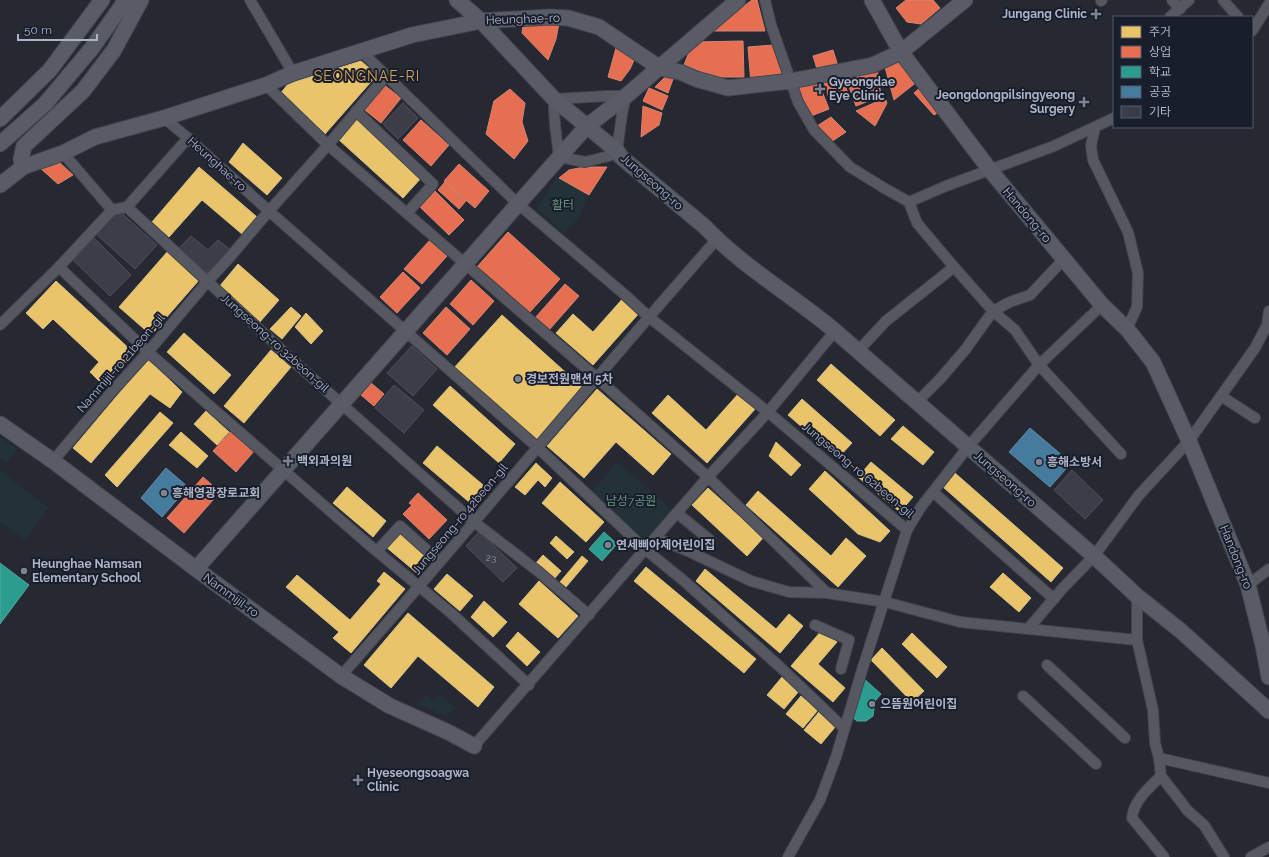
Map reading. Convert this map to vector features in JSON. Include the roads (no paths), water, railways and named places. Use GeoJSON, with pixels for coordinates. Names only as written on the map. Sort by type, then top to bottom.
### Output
{"type":"FeatureCollection","features":[{"type":"Feature","properties":{"kind":"street"},"geometry":{"type":"LineString","coordinates":[[0,144],[45,104],[92,48],[125,0]]}},
{"type":"Feature","properties":{"kind":"street"},"geometry":{"type":"LineString","coordinates":[[23,167],[21,159],[24,146],[83,91],[114,50],[141,0]]}},
{"type":"Feature","properties":{"kind":"street"},"geometry":{"type":"LineString","coordinates":[[250,0],[293,73]]}},
{"type":"Feature","properties":{"kind":"street","name":"Jungseong-ro"},"geometry":{"type":"LineString","coordinates":[[457,0],[481,21],[554,99],[586,127],[617,151],[621,157],[769,282],[800,302],[835,331],[1094,556],[1137,596],[1181,631],[1269,710]]}},
{"type":"Feature","properties":{"kind":"street"},"geometry":{"type":"LineString","coordinates":[[196,570],[586,127],[660,68],[738,0]]}},
{"type":"Feature","properties":{"kind":"street"},"geometry":{"type":"LineString","coordinates":[[765,0],[771,25],[798,102],[814,130],[850,167],[909,202],[917,223],[954,268],[993,311],[1014,330],[1039,366],[1121,454]]}},
{"type":"Feature","properties":{"kind":"street","name":"Handong-ro"},"geometry":{"type":"LineString","coordinates":[[872,0],[901,52],[990,170],[1102,305],[1127,329],[1153,362],[1188,441],[1248,585],[1266,645],[1269,677]]}},
{"type":"Feature","properties":{"kind":"street","name":"Heunghae-ro"},"geometry":{"type":"LineString","coordinates":[[0,185],[23,167],[63,153],[95,137],[164,118],[266,85],[293,73],[412,35],[481,21],[550,17],[568,18],[599,27],[660,68],[680,72],[702,81],[728,88],[791,81],[873,65],[901,52],[966,0]]}},
{"type":"Feature","properties":{"kind":"street"},"geometry":{"type":"LineString","coordinates":[[1172,0],[1180,9]]}},
{"type":"Feature","properties":{"kind":"street"},"geometry":{"type":"LineString","coordinates":[[1171,16],[1189,0]]}},
{"type":"Feature","properties":{"kind":"street"},"geometry":{"type":"LineString","coordinates":[[1223,0],[1237,16]]}},
{"type":"Feature","properties":{"kind":"street"},"geometry":{"type":"LineString","coordinates":[[0,119],[50,70],[99,3]]}},
{"type":"Feature","properties":{"kind":"street"},"geometry":{"type":"LineString","coordinates":[[1253,29],[1269,4]]}},
{"type":"Feature","properties":{"kind":"street"},"geometry":{"type":"LineString","coordinates":[[361,51],[518,204]]}},
{"type":"Feature","properties":{"kind":"street","name":"Nammijil-ro 21beon-gil"},"geometry":{"type":"LineString","coordinates":[[53,461],[386,76]]}},
{"type":"Feature","properties":{"kind":"street"},"geometry":{"type":"LineString","coordinates":[[266,85],[328,144],[596,377],[708,478],[827,593]]}},
{"type":"Feature","properties":{"kind":"street"},"geometry":{"type":"LineString","coordinates":[[559,157],[557,130],[553,115],[554,99],[626,96]]}},
{"type":"Feature","properties":{"kind":"street"},"geometry":{"type":"LineString","coordinates":[[559,157],[585,162],[609,156],[617,151],[626,96]]}},
{"type":"Feature","properties":{"kind":"street"},"geometry":{"type":"LineString","coordinates":[[356,112],[433,184],[406,213]]}},
{"type":"Feature","properties":{"kind":"street","name":"Heunghae-ro"},"geometry":{"type":"LineString","coordinates":[[164,118],[269,211]]}},
{"type":"Feature","properties":{"kind":"street"},"geometry":{"type":"LineString","coordinates":[[909,202],[1054,146],[1113,118]]}},
{"type":"Feature","properties":{"kind":"street"},"geometry":{"type":"LineString","coordinates":[[1095,126],[1091,146],[1093,160],[1128,232],[1138,273],[1137,307],[1127,329]]}},
{"type":"Feature","properties":{"kind":"street"},"geometry":{"type":"LineString","coordinates":[[0,325],[59,267],[112,210],[127,207],[188,138]]}},
{"type":"Feature","properties":{"kind":"street"},"geometry":{"type":"LineString","coordinates":[[63,153],[112,210]]}},
{"type":"Feature","properties":{"kind":"street","name":"Jungseong-ro 62beon-gil"},"geometry":{"type":"LineString","coordinates":[[518,204],[649,317],[768,412],[907,530],[921,507],[968,447],[1039,366]]}},
{"type":"Feature","properties":{"kind":"street"},"geometry":{"type":"LineString","coordinates":[[127,207],[208,281]]}},
{"type":"Feature","properties":{"kind":"street"},"geometry":{"type":"LineString","coordinates":[[269,211],[537,447],[646,550],[684,581],[779,666],[844,728]]}},
{"type":"Feature","properties":{"kind":"street","name":"Jungseong-ro 42beon-gil"},"geometry":{"type":"LineString","coordinates":[[341,676],[420,586],[596,377],[717,239]]}},
{"type":"Feature","properties":{"kind":"street"},"geometry":{"type":"LineString","coordinates":[[917,402],[940,379],[965,350],[993,311],[1010,302],[1030,295],[1064,259]]}},
{"type":"Feature","properties":{"kind":"street"},"geometry":{"type":"LineString","coordinates":[[59,267],[148,352],[377,551],[420,586],[529,685]]}},
{"type":"Feature","properties":{"kind":"street"},"geometry":{"type":"LineString","coordinates":[[858,351],[886,321],[954,268]]}},
{"type":"Feature","properties":{"kind":"street","name":"Jungseong-ro 32beon-gil"},"geometry":{"type":"LineString","coordinates":[[208,281],[300,367],[474,522],[539,572],[589,615]]}},
{"type":"Feature","properties":{"kind":"street"},"geometry":{"type":"LineString","coordinates":[[1039,366],[1102,305]]}},
{"type":"Feature","properties":{"kind":"street"},"geometry":{"type":"LineString","coordinates":[[1028,630],[1054,599],[1094,556],[1139,495],[1188,441],[1255,348],[1267,325],[1269,311]]}},
{"type":"Feature","properties":{"kind":"street"},"geometry":{"type":"LineString","coordinates":[[474,746],[514,699],[529,685],[677,513],[768,412],[835,331]]}},
{"type":"Feature","properties":{"kind":"street"},"geometry":{"type":"LineString","coordinates":[[1221,396],[1255,418]]}},
{"type":"Feature","properties":{"kind":"street","name":"Nammijil-ro"},"geometry":{"type":"LineString","coordinates":[[0,424],[53,461],[196,570],[341,676],[390,706],[448,732],[474,746]]}},
{"type":"Feature","properties":{"kind":"street"},"geometry":{"type":"LineString","coordinates":[[933,492],[1054,599]]}},
{"type":"Feature","properties":{"kind":"street"},"geometry":{"type":"LineString","coordinates":[[677,513],[710,540]]}},
{"type":"Feature","properties":{"kind":"street"},"geometry":{"type":"LineString","coordinates":[[377,551],[400,526],[439,562]]}},
{"type":"Feature","properties":{"kind":"street"},"geometry":{"type":"LineString","coordinates":[[788,857],[820,800],[836,757],[907,530]]}},
{"type":"Feature","properties":{"kind":"street"},"geometry":{"type":"LineString","coordinates":[[656,538],[690,552],[751,581],[789,592],[827,593],[885,602],[960,622],[1137,640]]}},
{"type":"Feature","properties":{"kind":"street"},"geometry":{"type":"LineString","coordinates":[[1248,585],[1269,569]]}},
{"type":"Feature","properties":{"kind":"street"},"geometry":{"type":"LineString","coordinates":[[1137,596],[1137,640],[1153,710],[1155,742],[1161,776],[1188,811],[1204,826],[1224,857]]}},
{"type":"Feature","properties":{"kind":"street"},"geometry":{"type":"LineString","coordinates":[[815,625],[849,640],[841,668]]}},
{"type":"Feature","properties":{"kind":"street"},"geometry":{"type":"LineString","coordinates":[[1047,665],[1125,738]]}},
{"type":"Feature","properties":{"kind":"street"},"geometry":{"type":"LineString","coordinates":[[1023,696],[1096,764]]}},
{"type":"Feature","properties":{"kind":"street"},"geometry":{"type":"LineString","coordinates":[[1159,758],[1269,783]]}},
{"type":"Feature","properties":{"kind":"street"},"geometry":{"type":"LineString","coordinates":[[1161,776],[1138,800],[1133,810],[1132,818],[1164,857]]}},
{"type":"Feature","properties":{"kind":"street"},"geometry":{"type":"LineString","coordinates":[[1251,857],[1269,847]]}},
{"type":"Feature","properties":{"kind":"place","name":"Jungang Clinic"},"geometry":{"type":"Point","coordinates":[1096,14]}},
{"type":"Feature","properties":{"kind":"place","name":"Gyeongdae Eye Clinic"},"geometry":{"type":"Point","coordinates":[820,89]}},
{"type":"Feature","properties":{"kind":"place","name":"Jeongdongpilsingyeong Surgery"},"geometry":{"type":"Point","coordinates":[1084,102]}},
{"type":"Feature","properties":{"kind":"place","name":"경보전원맨션 5차"},"geometry":{"type":"Point","coordinates":[518,379]}},
{"type":"Feature","properties":{"kind":"place","name":"백외과의원"},"geometry":{"type":"Point","coordinates":[288,461]}},
{"type":"Feature","properties":{"kind":"place","name":"흥해소방서"},"geometry":{"type":"Point","coordinates":[1039,462]}},
{"type":"Feature","properties":{"kind":"place","name":"흥해영광장로교회"},"geometry":{"type":"Point","coordinates":[164,493]}},
{"type":"Feature","properties":{"kind":"place","name":"연세삐아제어린이집"},"geometry":{"type":"Point","coordinates":[608,545]}},
{"type":"Feature","properties":{"kind":"place","name":"Heunghae Namsan Elementary School"},"geometry":{"type":"Point","coordinates":[24,571]}},
{"type":"Feature","properties":{"kind":"place","name":"으뜸원어린이집"},"geometry":{"type":"Point","coordinates":[872,704]}},
{"type":"Feature","properties":{"kind":"place","name":"Hyeseongsoagwa Clinic"},"geometry":{"type":"Point","coordinates":[358,780]}},
{"type":"Feature","properties":{"kind":"district","name":"SEONGNAE-RI"},"geometry":{"type":"Point","coordinates":[367,76]}},
{"type":"Feature","properties":{"kind":"park label","name":"활터"},"geometry":{"type":"Point","coordinates":[563,205]}},
{"type":"Feature","properties":{"kind":"park label","name":"남성7공원"},"geometry":{"type":"Point","coordinates":[631,501]}}]}
